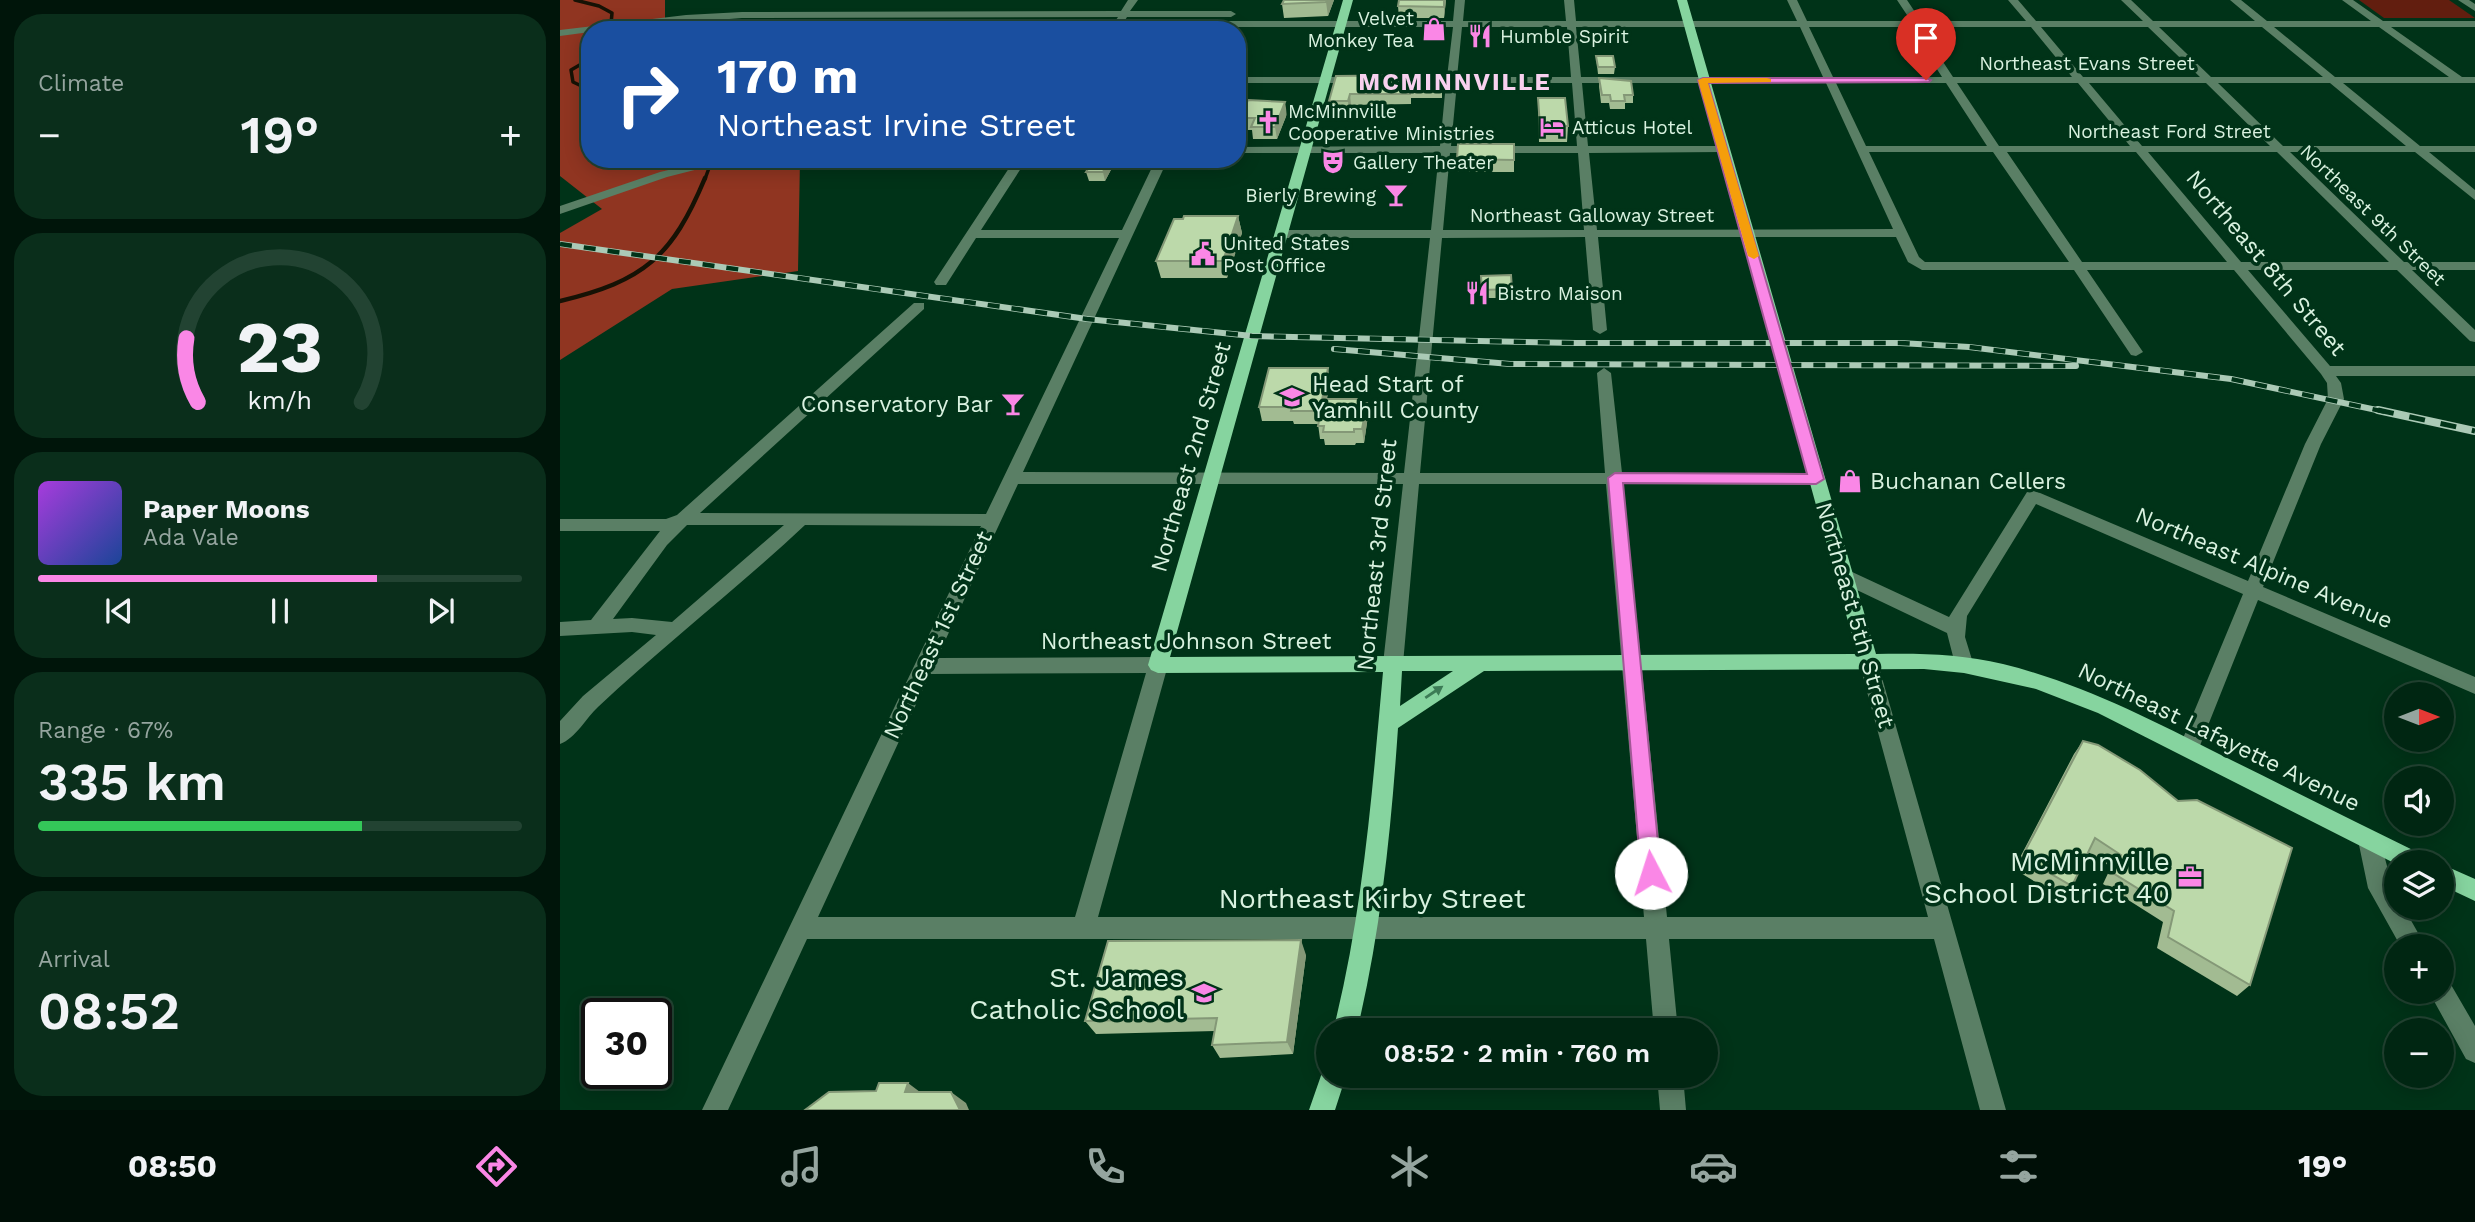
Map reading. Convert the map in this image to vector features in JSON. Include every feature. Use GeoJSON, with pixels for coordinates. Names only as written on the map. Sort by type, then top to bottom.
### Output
{"type":"FeatureCollection","features":[{"type":"Feature","properties":{"kind":"main road","name":"Northeast 2nd Street"},"geometry":{"type":"LineString","coordinates":[[1158,665],[1348,0]]}},
{"type":"Feature","properties":{"kind":"main road","name":"Northeast 5th Street"},"geometry":{"type":"LineString","coordinates":[[1682,0],[1869,662]]}},
{"type":"Feature","properties":{"kind":"main road","name":"Northeast Johnson Street"},"geometry":{"type":"LineString","coordinates":[[1158,665],[1869,662]]}},
{"type":"Feature","properties":{"kind":"main road","name":"Northeast Lafayette Avenue"},"geometry":{"type":"LineString","coordinates":[[1869,662],[1963,663],[2004,670],[2070,690],[2389,850]]}},
{"type":"Feature","properties":{"kind":"main road"},"geometry":{"type":"LineString","coordinates":[[1389,723],[1481,663]]}},
{"type":"Feature","properties":{"kind":"main road","name":"Northeast 3rd Street"},"geometry":{"type":"LineString","coordinates":[[1348,1018],[1367,928],[1377,852],[1393,664]]}},
{"type":"Feature","properties":{"kind":"main road"},"geometry":{"type":"LineString","coordinates":[[2454,880],[2475,890]]}},
{"type":"Feature","properties":{"kind":"main road"},"geometry":{"type":"LineString","coordinates":[[1322,1110],[1328,1088]]}},
{"type":"Feature","properties":{"kind":"street"},"geometry":{"type":"LineString","coordinates":[[1040,13],[1051,0]]}},
{"type":"Feature","properties":{"kind":"street"},"geometry":{"type":"LineString","coordinates":[[1120,21],[1133,0]]}},
{"type":"Feature","properties":{"kind":"street","name":"Northeast 3rd Street"},"geometry":{"type":"LineString","coordinates":[[1393,664],[1460,0]]}},
{"type":"Feature","properties":{"kind":"street"},"geometry":{"type":"LineString","coordinates":[[1569,0],[1600,330]]}},
{"type":"Feature","properties":{"kind":"street"},"geometry":{"type":"LineString","coordinates":[[1792,0],[1913,258],[1922,266],[2475,266]]}},
{"type":"Feature","properties":{"kind":"street"},"geometry":{"type":"LineString","coordinates":[[1902,0],[1916,24],[1915,27],[1950,80],[2136,352]]}},
{"type":"Feature","properties":{"kind":"street","name":"Northeast 8th Street"},"geometry":{"type":"LineString","coordinates":[[2013,0],[2334,383],[2336,399],[2313,444],[2189,748]]}},
{"type":"Feature","properties":{"kind":"street","name":"Northeast 9th Street"},"geometry":{"type":"LineString","coordinates":[[2126,0],[2475,338]]}},
{"type":"Feature","properties":{"kind":"street"},"geometry":{"type":"LineString","coordinates":[[2235,0],[2475,196]]}},
{"type":"Feature","properties":{"kind":"street"},"geometry":{"type":"LineString","coordinates":[[2347,0],[2475,91]]}},
{"type":"Feature","properties":{"kind":"street"},"geometry":{"type":"LineString","coordinates":[[2463,0],[2475,8]]}},
{"type":"Feature","properties":{"kind":"street"},"geometry":{"type":"LineString","coordinates":[[722,15],[733,8]]}},
{"type":"Feature","properties":{"kind":"street"},"geometry":{"type":"LineString","coordinates":[[668,21],[722,15],[1040,13],[1342,24],[2475,24]]}},
{"type":"Feature","properties":{"kind":"street"},"geometry":{"type":"LineString","coordinates":[[560,33],[581,31]]}},
{"type":"Feature","properties":{"kind":"street"},"geometry":{"type":"LineString","coordinates":[[1246,80],[1374,80]]}},
{"type":"Feature","properties":{"kind":"street","name":"Northeast Evans Street"},"geometry":{"type":"LineString","coordinates":[[1413,80],[2475,80]]}},
{"type":"Feature","properties":{"kind":"street"},"geometry":{"type":"LineString","coordinates":[[1246,150],[1723,149]]}},
{"type":"Feature","properties":{"kind":"street","name":"Northeast Ford Street"},"geometry":{"type":"LineString","coordinates":[[1863,149],[2475,149]]}},
{"type":"Feature","properties":{"kind":"street"},"geometry":{"type":"LineString","coordinates":[[560,210],[664,174],[691,168]]}},
{"type":"Feature","properties":{"kind":"street"},"geometry":{"type":"LineString","coordinates":[[941,282],[1015,168]]}},
{"type":"Feature","properties":{"kind":"street","name":"Northeast 1st Street"},"geometry":{"type":"LineString","coordinates":[[715,1110],[1158,168]]}},
{"type":"Feature","properties":{"kind":"street","name":"Northeast Galloway Street"},"geometry":{"type":"LineString","coordinates":[[1282,234],[1901,233]]}},
{"type":"Feature","properties":{"kind":"street"},"geometry":{"type":"LineString","coordinates":[[972,234],[1127,234]]}},
{"type":"Feature","properties":{"kind":"street"},"geometry":{"type":"LineString","coordinates":[[597,625],[661,541],[683,519],[919,306]]}},
{"type":"Feature","properties":{"kind":"street"},"geometry":{"type":"LineString","coordinates":[[2326,371],[2475,371]]}},
{"type":"Feature","properties":{"kind":"street"},"geometry":{"type":"LineString","coordinates":[[1604,373],[1664,1018]]}},
{"type":"Feature","properties":{"kind":"street"},"geometry":{"type":"LineString","coordinates":[[1012,478],[1816,479]]}},
{"type":"Feature","properties":{"kind":"street","name":"Northeast Alpine Avenue"},"geometry":{"type":"LineString","coordinates":[[1957,629],[1958,615],[2033,496],[2475,686]]}},
{"type":"Feature","properties":{"kind":"street"},"geometry":{"type":"LineString","coordinates":[[560,524],[667,525],[683,519],[992,520]]}},
{"type":"Feature","properties":{"kind":"street"},"geometry":{"type":"LineString","coordinates":[[560,735],[590,702],[767,552],[800,520]]}},
{"type":"Feature","properties":{"kind":"street"},"geometry":{"type":"LineString","coordinates":[[1844,576],[1957,629],[1956,637],[1963,663]]}},
{"type":"Feature","properties":{"kind":"street"},"geometry":{"type":"LineString","coordinates":[[560,629],[632,625],[675,630]]}},
{"type":"Feature","properties":{"kind":"street","name":"Northeast 5th Street"},"geometry":{"type":"LineString","coordinates":[[1869,662],[1993,1110]]}},
{"type":"Feature","properties":{"kind":"street","name":"Northeast Johnson Street"},"geometry":{"type":"LineString","coordinates":[[924,666],[1158,665]]}},
{"type":"Feature","properties":{"kind":"street","name":"Northeast 2nd Street"},"geometry":{"type":"LineString","coordinates":[[1083,928],[1158,665]]}},
{"type":"Feature","properties":{"kind":"street"},"geometry":{"type":"LineString","coordinates":[[2368,840],[2379,888],[2406,934]]}},
{"type":"Feature","properties":{"kind":"street","name":"Northeast Kirby Street"},"geometry":{"type":"LineString","coordinates":[[801,928],[1943,928]]}},
{"type":"Feature","properties":{"kind":"street"},"geometry":{"type":"LineString","coordinates":[[2448,1004],[2475,1050]]}},
{"type":"Feature","properties":{"kind":"street"},"geometry":{"type":"LineString","coordinates":[[1671,1088],[1673,1110]]}},
{"type":"Feature","properties":{"kind":"shaded area"},"geometry":{"type":"Polygon","coordinates":[[[560,0],[665,0],[665,21],[581,21],[581,168],[800,168],[798,271],[672,289],[560,360],[560,233],[602,209],[560,176],[560,0]]]}},
{"type":"Feature","properties":{"kind":"shaded area"},"geometry":{"type":"Polygon","coordinates":[[[2359,0],[2449,0],[2475,18],[2384,18],[2359,0]]]}},
{"type":"Feature","properties":{"kind":"building"},"geometry":{"type":"Polygon","coordinates":[[[1284,0],[1327,0],[1282,4],[1284,0]]]}},
{"type":"Feature","properties":{"kind":"building"},"geometry":{"type":"Polygon","coordinates":[[[1399,0],[1444,0],[1444,7],[1398,6],[1399,0]]]}},
{"type":"Feature","properties":{"kind":"building"},"geometry":{"type":"Polygon","coordinates":[[[1596,56],[1613,56],[1615,67],[1598,67],[1596,56]]]}},
{"type":"Feature","properties":{"kind":"building"},"geometry":{"type":"Polygon","coordinates":[[[1430,75],[1442,80],[1441,87],[1411,87],[1410,94],[1350,94],[1348,101],[1329,101],[1336,76],[1430,75]]]}},
{"type":"Feature","properties":{"kind":"building"},"geometry":{"type":"Polygon","coordinates":[[[1599,78],[1631,81],[1633,95],[1624,95],[1625,101],[1611,101],[1610,95],[1602,95],[1599,78]]]}},
{"type":"Feature","properties":{"kind":"building"},"geometry":{"type":"Polygon","coordinates":[[[1538,98],[1565,98],[1568,126],[1540,126],[1538,98]]]}},
{"type":"Feature","properties":{"kind":"building"},"geometry":{"type":"Polygon","coordinates":[[[1248,100],[1285,102],[1275,127],[1251,127],[1255,118],[1246,118],[1248,100]]]}},
{"type":"Feature","properties":{"kind":"building"},"geometry":{"type":"Polygon","coordinates":[[[1458,144],[1514,144],[1514,160],[1457,159],[1458,144]]]}},
{"type":"Feature","properties":{"kind":"building"},"geometry":{"type":"Polygon","coordinates":[[[1088,168],[1105,168],[1103,172],[1086,172],[1088,168]]]}},
{"type":"Feature","properties":{"kind":"building"},"geometry":{"type":"Polygon","coordinates":[[[1184,216],[1238,216],[1223,261],[1156,261],[1174,219],[1183,219],[1184,216]]]}},
{"type":"Feature","properties":{"kind":"building"},"geometry":{"type":"Polygon","coordinates":[[[1511,275],[1512,289],[1482,290],[1481,276],[1511,275]]]}},
{"type":"Feature","properties":{"kind":"building","name":"Head Start of Yamhill County"},"geometry":{"type":"Polygon","coordinates":[[[1269,368],[1328,368],[1320,411],[1291,411],[1292,407],[1259,407],[1269,368]]]}},
{"type":"Feature","properties":{"kind":"building"},"geometry":{"type":"Polygon","coordinates":[[[1323,399],[1359,399],[1359,403],[1367,403],[1362,429],[1354,429],[1354,432],[1323,432],[1324,426],[1318,426],[1323,399]]]}},
{"type":"Feature","properties":{"kind":"building","name":"McMinnville School District 40"},"geometry":{"type":"Polygon","coordinates":[[[2083,741],[2098,745],[2140,770],[2178,801],[2197,800],[2292,848],[2250,985],[2168,937],[2174,911],[2113,873],[2121,855],[2095,838],[2072,886],[2022,857],[2083,741]]]}},
{"type":"Feature","properties":{"kind":"building","name":"St. James Catholic School"},"geometry":{"type":"Polygon","coordinates":[[[1301,940],[1287,1042],[1212,1045],[1217,1018],[1085,1021],[1108,941],[1301,940]]]}},
{"type":"Feature","properties":{"kind":"building"},"geometry":{"type":"Polygon","coordinates":[[[879,1083],[908,1083],[905,1092],[951,1092],[960,1110],[805,1110],[829,1092],[876,1091],[879,1083]]]}},
{"type":"Feature","properties":{"kind":"waterway"},"geometry":{"type":"LineString","coordinates":[[575,0],[599,6],[612,13],[611,21]]}},
{"type":"Feature","properties":{"kind":"waterway"},"geometry":{"type":"LineString","coordinates":[[581,64],[571,70],[573,82],[581,86]]}},
{"type":"Feature","properties":{"kind":"waterway"},"geometry":{"type":"LineString","coordinates":[[705,179],[709,168]]}},
{"type":"Feature","properties":{"kind":"waterway"},"geometry":{"type":"LineString","coordinates":[[560,301],[613,284],[652,262],[680,228],[705,178]]}},
{"type":"Feature","properties":{"kind":"railway"},"geometry":{"type":"LineString","coordinates":[[560,244],[1087,319],[1252,336],[1576,343],[1900,343],[1969,347],[2231,379],[2386,412]]}},
{"type":"Feature","properties":{"kind":"railway"},"geometry":{"type":"LineString","coordinates":[[1334,349],[1510,364],[2076,366]]}},
{"type":"Feature","properties":{"kind":"railway"},"geometry":{"type":"LineString","coordinates":[[2378,410],[2475,431]]}},
{"type":"Feature","properties":{"kind":"slow traffic"},"geometry":{"type":"LineString","coordinates":[[1754,256],[1703,80],[1767,80]]}},
{"type":"Feature","properties":{"kind":"place","name":"Velvet Monkey Tea"},"geometry":{"type":"Point","coordinates":[1434,29]}},
{"type":"Feature","properties":{"kind":"place","name":"Humble Spirit"},"geometry":{"type":"Point","coordinates":[1480,36]}},
{"type":"Feature","properties":{"kind":"place","name":"McMinnville Cooperative Ministries"},"geometry":{"type":"Point","coordinates":[1268,122]}},
{"type":"Feature","properties":{"kind":"place","name":"Atticus Hotel"},"geometry":{"type":"Point","coordinates":[1552,127]}},
{"type":"Feature","properties":{"kind":"place","name":"Gallery Theater"},"geometry":{"type":"Point","coordinates":[1333,162]}},
{"type":"Feature","properties":{"kind":"place","name":"Bierly Brewing"},"geometry":{"type":"Point","coordinates":[1396,195]}},
{"type":"Feature","properties":{"kind":"place","name":"United States Post Office"},"geometry":{"type":"Point","coordinates":[1203,254]}},
{"type":"Feature","properties":{"kind":"place","name":"Bistro Maison"},"geometry":{"type":"Point","coordinates":[1477,293]}},
{"type":"Feature","properties":{"kind":"place","name":"Head Start of Yamhill County"},"geometry":{"type":"Point","coordinates":[1292,397]}},
{"type":"Feature","properties":{"kind":"place","name":"Conservatory Bar"},"geometry":{"type":"Point","coordinates":[1013,404]}},
{"type":"Feature","properties":{"kind":"place","name":"Buchanan Cellers"},"geometry":{"type":"Point","coordinates":[1850,481]}},
{"type":"Feature","properties":{"kind":"place","name":"McMinnville School District 40"},"geometry":{"type":"Point","coordinates":[2190,877]}},
{"type":"Feature","properties":{"kind":"place","name":"St. James Catholic School"},"geometry":{"type":"Point","coordinates":[1204,993]}},
{"type":"Feature","properties":{"kind":"district","name":"MCMINNVILLE"},"geometry":{"type":"Point","coordinates":[1455,82]}},
{"type":"Feature","properties":{"kind":"route"},"geometry":{"type":"LineString","coordinates":[[1651,873],[1615,478],[1816,479],[1703,80],[1926,80]]}}]}
